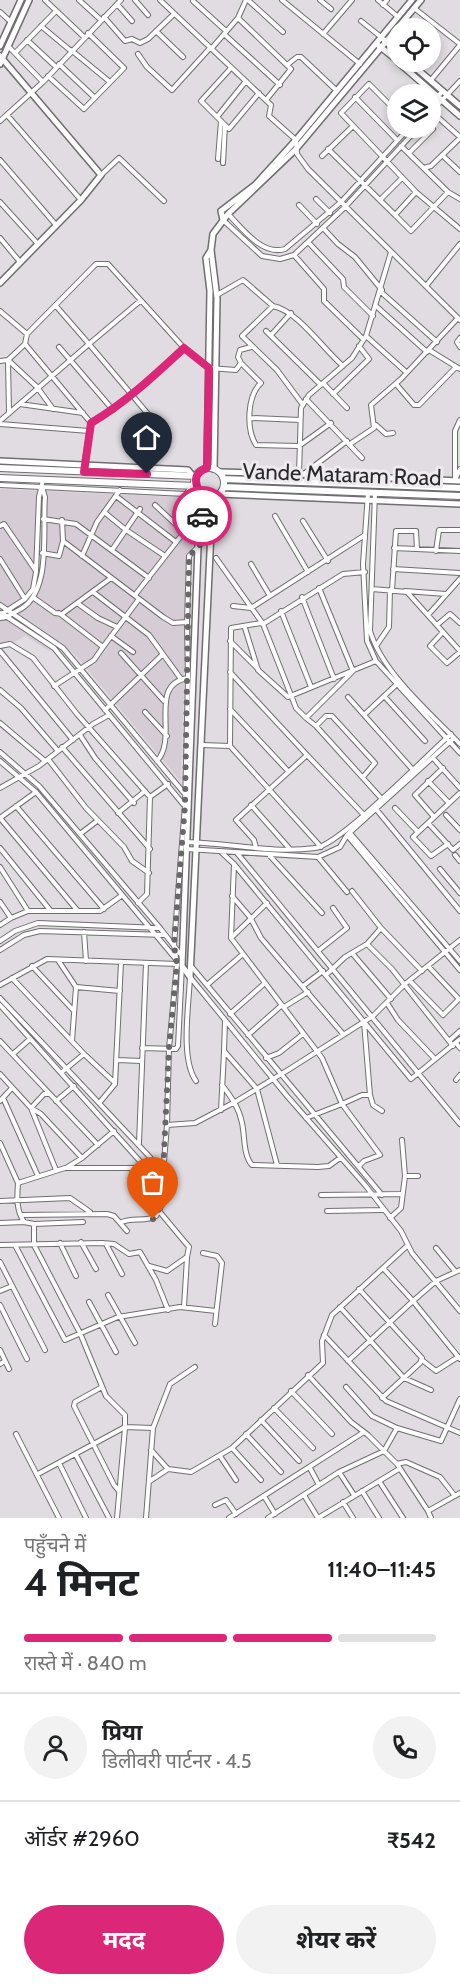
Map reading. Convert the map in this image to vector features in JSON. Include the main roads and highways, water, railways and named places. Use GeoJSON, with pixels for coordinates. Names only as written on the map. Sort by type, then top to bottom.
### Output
{"type":"FeatureCollection","features":[{"type":"Feature","properties":{"kind":"main road"},"geometry":{"type":"LineString","coordinates":[[0,468],[84,468],[195,476],[214,470],[224,479],[224,487],[217,495],[208,498],[200,495],[193,486],[195,476]]}},
{"type":"Feature","properties":{"kind":"main road","name":"Vande Mataram Road"},"geometry":{"type":"LineString","coordinates":[[224,479],[300,476],[460,488]]}},
{"type":"Feature","properties":{"kind":"main road"},"geometry":{"type":"LineString","coordinates":[[0,478],[43,484],[193,486]]}},
{"type":"Feature","properties":{"kind":"main road","name":"Vande Mataram Road"},"geometry":{"type":"LineString","coordinates":[[224,487],[371,496],[460,496]]}}]}
